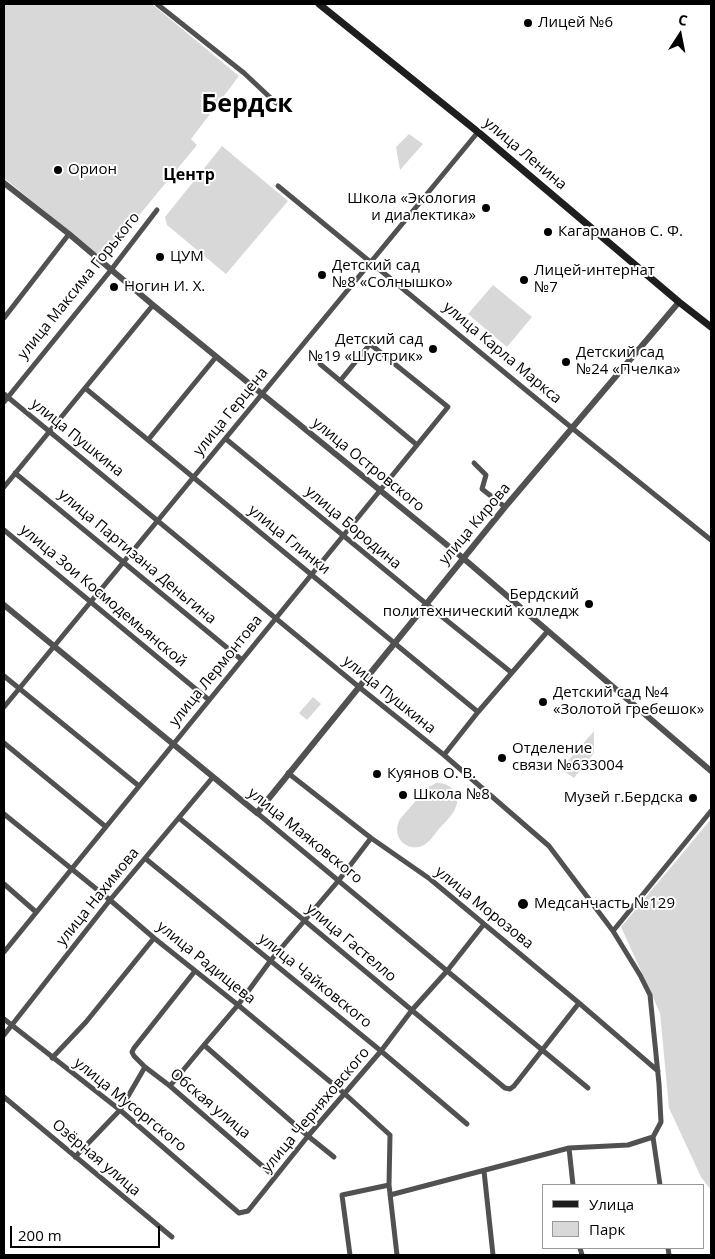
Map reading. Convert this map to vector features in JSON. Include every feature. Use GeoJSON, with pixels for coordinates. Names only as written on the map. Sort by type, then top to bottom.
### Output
{"type":"FeatureCollection","features":[{"type":"Feature","properties":{"kind":"main road","name":"улица Ленина"},"geometry":{"type":"LineString","coordinates":[[322,5],[478,132],[711,327]]}},
{"type":"Feature","properties":{"kind":"street"},"geometry":{"type":"LineString","coordinates":[[157,4],[244,74],[276,104]]}},
{"type":"Feature","properties":{"kind":"street","name":"улица Герцена"},"geometry":{"type":"LineString","coordinates":[[4,707],[478,132]]}},
{"type":"Feature","properties":{"kind":"street","name":"улица Островского"},"geometry":{"type":"LineString","coordinates":[[4,183],[69,234],[462,558],[711,771]]}},
{"type":"Feature","properties":{"kind":"street","name":"улица Карла Маркса"},"geometry":{"type":"LineString","coordinates":[[278,186],[711,540]]}},
{"type":"Feature","properties":{"kind":"street","name":"улица Максима Горького"},"geometry":{"type":"LineString","coordinates":[[5,398],[111,270],[157,210]]}},
{"type":"Feature","properties":{"kind":"street"},"geometry":{"type":"LineString","coordinates":[[4,318],[69,234]]}},
{"type":"Feature","properties":{"kind":"street","name":"улица Кирова"},"geometry":{"type":"LineString","coordinates":[[257,813],[462,558],[679,302]]}},
{"type":"Feature","properties":{"kind":"street"},"geometry":{"type":"LineString","coordinates":[[4,488],[153,305]]}},
{"type":"Feature","properties":{"kind":"street","name":"улица Лермонтова"},"geometry":{"type":"LineString","coordinates":[[4,951],[448,407],[370,344],[340,381]]}},
{"type":"Feature","properties":{"kind":"street"},"geometry":{"type":"LineString","coordinates":[[148,440],[216,357]]}},
{"type":"Feature","properties":{"kind":"street"},"geometry":{"type":"LineString","coordinates":[[320,364],[417,445]]}},
{"type":"Feature","properties":{"kind":"street","name":"улица Глинки"},"geometry":{"type":"LineString","coordinates":[[85,388],[478,712]]}},
{"type":"Feature","properties":{"kind":"street","name":"улица Пушкина"},"geometry":{"type":"LineString","coordinates":[[5,398],[50,431],[444,756],[549,846],[613,931],[640,975],[650,996],[661,1122],[653,1137]]}},
{"type":"Feature","properties":{"kind":"street","name":"улица Бородина"},"geometry":{"type":"LineString","coordinates":[[226,438],[426,604],[512,672]]}},
{"type":"Feature","properties":{"kind":"street"},"geometry":{"type":"LineString","coordinates":[[474,463],[486,475],[482,489],[505,507]]}},
{"type":"Feature","properties":{"kind":"street","name":"улица Партизана Деньгина"},"geometry":{"type":"LineString","coordinates":[[15,473],[242,660]]}},
{"type":"Feature","properties":{"kind":"street","name":"улица Зои Космодемьянской"},"geometry":{"type":"LineString","coordinates":[[4,530],[209,700]]}},
{"type":"Feature","properties":{"kind":"street","name":"улица Маяковского"},"geometry":{"type":"LineString","coordinates":[[4,605],[339,880],[588,1088]]}},
{"type":"Feature","properties":{"kind":"street"},"geometry":{"type":"LineString","coordinates":[[444,756],[478,712],[547,632]]}},
{"type":"Feature","properties":{"kind":"street"},"geometry":{"type":"LineString","coordinates":[[4,676],[139,786]]}},
{"type":"Feature","properties":{"kind":"street"},"geometry":{"type":"LineString","coordinates":[[4,743],[106,827]]}},
{"type":"Feature","properties":{"kind":"street","name":"улица Морозова"},"geometry":{"type":"LineString","coordinates":[[288,773],[371,838],[430,879],[658,1071]]}},
{"type":"Feature","properties":{"kind":"street","name":"улица Нахимова"},"geometry":{"type":"LineString","coordinates":[[4,1035],[110,900],[213,777]]}},
{"type":"Feature","properties":{"kind":"street"},"geometry":{"type":"LineString","coordinates":[[613,931],[711,811]]}},
{"type":"Feature","properties":{"kind":"street","name":"улица Радищева"},"geometry":{"type":"LineString","coordinates":[[4,814],[238,1005],[345,1094],[390,1135],[389,1185]]}},
{"type":"Feature","properties":{"kind":"street","name":"улица Гастелло"},"geometry":{"type":"LineString","coordinates":[[179,818],[505,1088],[510,1089],[514,1086],[542,1050]]}},
{"type":"Feature","properties":{"kind":"street"},"geometry":{"type":"LineString","coordinates":[[170,1086],[238,1005],[371,838]]}},
{"type":"Feature","properties":{"kind":"street","name":"улица Чайковского"},"geometry":{"type":"LineString","coordinates":[[146,858],[272,960],[467,1124]]}},
{"type":"Feature","properties":{"kind":"street"},"geometry":{"type":"LineString","coordinates":[[4,884],[36,912]]}},
{"type":"Feature","properties":{"kind":"street","name":"улица Черняховского"},"geometry":{"type":"LineString","coordinates":[[239,1213],[248,1211],[484,924]]}},
{"type":"Feature","properties":{"kind":"street"},"geometry":{"type":"LineString","coordinates":[[52,1058],[86,1022],[154,938]]}},
{"type":"Feature","properties":{"kind":"street","name":"Обская улица"},"geometry":{"type":"LineString","coordinates":[[195,971],[132,1052],[145,1067],[170,1086],[275,1176]]}},
{"type":"Feature","properties":{"kind":"street"},"geometry":{"type":"LineString","coordinates":[[542,1050],[579,1003]]}},
{"type":"Feature","properties":{"kind":"street","name":"улица Мусоргского"},"geometry":{"type":"LineString","coordinates":[[4,1019],[120,1110],[239,1213]]}},
{"type":"Feature","properties":{"kind":"street"},"geometry":{"type":"LineString","coordinates":[[204,1045],[334,1157]]}},
{"type":"Feature","properties":{"kind":"street"},"geometry":{"type":"LineString","coordinates":[[75,1156],[120,1110],[145,1067]]}},
{"type":"Feature","properties":{"kind":"street","name":"Озёрная улица"},"geometry":{"type":"LineString","coordinates":[[4,1096],[172,1237]]}},
{"type":"Feature","properties":{"kind":"street"},"geometry":{"type":"LineString","coordinates":[[390,1195],[570,1148],[628,1145],[653,1137],[660,1184]]}},
{"type":"Feature","properties":{"kind":"street"},"geometry":{"type":"LineString","coordinates":[[570,1148],[573,1184]]}},
{"type":"Feature","properties":{"kind":"street"},"geometry":{"type":"LineString","coordinates":[[484,1171],[493,1255]]}},
{"type":"Feature","properties":{"kind":"street"},"geometry":{"type":"LineString","coordinates":[[350,1255],[342,1194],[389,1185],[397,1255]]}},
{"type":"Feature","properties":{"kind":"green space"},"geometry":{"type":"Polygon","coordinates":[[[4,4],[152,4],[239,76],[191,139],[197,145],[103,259],[4,178],[4,4]]]}},
{"type":"Feature","properties":{"kind":"green space"},"geometry":{"type":"Polygon","coordinates":[[[409,134],[423,144],[400,170],[396,147],[409,134]]]}},
{"type":"Feature","properties":{"kind":"green space"},"geometry":{"type":"Polygon","coordinates":[[[222,146],[288,201],[226,274],[167,225],[165,217],[222,146]]]}},
{"type":"Feature","properties":{"kind":"green space"},"geometry":{"type":"Polygon","coordinates":[[[493,285],[532,317],[507,347],[468,314],[493,285]]]}},
{"type":"Feature","properties":{"kind":"green space"},"geometry":{"type":"Polygon","coordinates":[[[313,697],[321,704],[307,720],[299,713],[313,697]]]}},
{"type":"Feature","properties":{"kind":"green space"},"geometry":{"type":"Polygon","coordinates":[[[594,731],[594,753],[574,778],[561,769],[594,731]]]}},
{"type":"Feature","properties":{"kind":"green space"},"geometry":{"type":"Polygon","coordinates":[[[436,783],[450,786],[457,801],[454,811],[427,843],[419,847],[408,846],[401,841],[397,833],[400,819],[427,788],[436,783]]]}},
{"type":"Feature","properties":{"kind":"green space"},"geometry":{"type":"Polygon","coordinates":[[[711,819],[711,1190],[701,1177],[669,1108],[660,1013],[621,927],[711,819]]]}},
{"type":"Feature","properties":{"kind":"place","name":"Лицей №6"},"geometry":{"type":"Point","coordinates":[528,23]}},
{"type":"Feature","properties":{"kind":"place","name":"Орион"},"geometry":{"type":"Point","coordinates":[58,170]}},
{"type":"Feature","properties":{"kind":"place","name":"Школа «Экология и диалектика»"},"geometry":{"type":"Point","coordinates":[486,208]}},
{"type":"Feature","properties":{"kind":"place","name":"Кагарманов С. Ф."},"geometry":{"type":"Point","coordinates":[548,232]}},
{"type":"Feature","properties":{"kind":"place","name":"ЦУМ"},"geometry":{"type":"Point","coordinates":[160,257]}},
{"type":"Feature","properties":{"kind":"place","name":"Детский сад №8 «Солнышко»"},"geometry":{"type":"Point","coordinates":[322,275]}},
{"type":"Feature","properties":{"kind":"place","name":"Лицей-интернат №7"},"geometry":{"type":"Point","coordinates":[524,280]}},
{"type":"Feature","properties":{"kind":"place","name":"Ногин И. Х."},"geometry":{"type":"Point","coordinates":[114,287]}},
{"type":"Feature","properties":{"kind":"place","name":"Детский сад №19 «Шустрик»"},"geometry":{"type":"Point","coordinates":[433,349]}},
{"type":"Feature","properties":{"kind":"place","name":"Детский сад №24 «Пчелка»"},"geometry":{"type":"Point","coordinates":[566,362]}},
{"type":"Feature","properties":{"kind":"place","name":"Бердский политехнический колледж"},"geometry":{"type":"Point","coordinates":[589,604]}},
{"type":"Feature","properties":{"kind":"place","name":"Детский сад №4 «Золотой гребешок»"},"geometry":{"type":"Point","coordinates":[543,702]}},
{"type":"Feature","properties":{"kind":"place","name":"Отделение связи №633004"},"geometry":{"type":"Point","coordinates":[502,758]}},
{"type":"Feature","properties":{"kind":"place","name":"Куянов О. В."},"geometry":{"type":"Point","coordinates":[377,774]}},
{"type":"Feature","properties":{"kind":"place","name":"Школа №8"},"geometry":{"type":"Point","coordinates":[403,795]}},
{"type":"Feature","properties":{"kind":"place","name":"Музей г.Бердска"},"geometry":{"type":"Point","coordinates":[693,798]}},
{"type":"Feature","properties":{"kind":"place","name":"Медсанчасть №129"},"geometry":{"type":"Point","coordinates":[523,904]}},
{"type":"Feature","properties":{"kind":"district","name":"Бердск"},"geometry":{"type":"Point","coordinates":[247,105]}},
{"type":"Feature","properties":{"kind":"district","name":"Центр"},"geometry":{"type":"Point","coordinates":[189,175]}}]}
